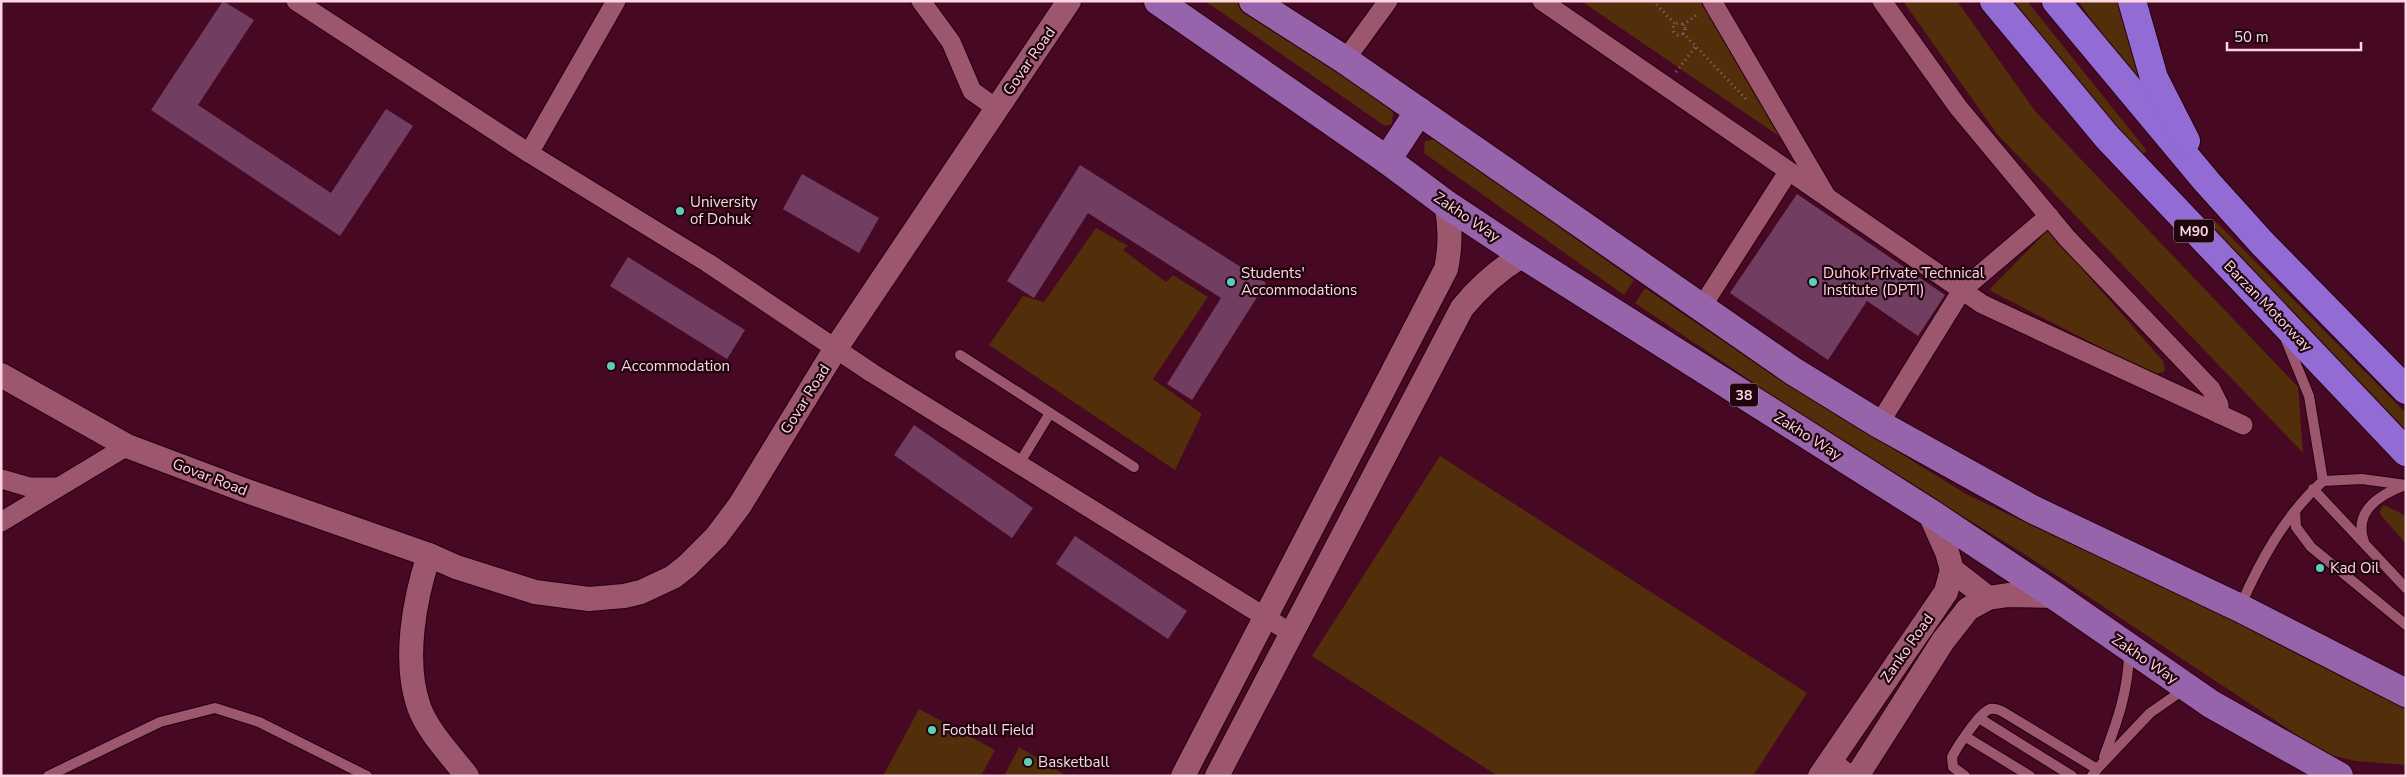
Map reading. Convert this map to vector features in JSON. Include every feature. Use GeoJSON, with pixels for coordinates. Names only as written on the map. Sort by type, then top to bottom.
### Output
{"type":"FeatureCollection","features":[{"type":"Feature","properties":{"kind":"highway","name":"Barzan Motorway"},"geometry":{"type":"LineString","coordinates":[[1994,1],[2106,137],[2406,452]]}},
{"type":"Feature","properties":{"kind":"highway","name":"M90"},"geometry":{"type":"LineString","coordinates":[[2056,1],[2207,182],[2262,243],[2406,390]]}},
{"type":"Feature","properties":{"kind":"highway"},"geometry":{"type":"LineString","coordinates":[[2132,1],[2154,78],[2207,182]]}},
{"type":"Feature","properties":{"kind":"main road","name":"Zakho Way"},"geometry":{"type":"LineString","coordinates":[[1158,1],[1387,160],[1446,204],[1523,255],[1929,512],[2211,704],[2339,776]]}},
{"type":"Feature","properties":{"kind":"main road"},"geometry":{"type":"LineString","coordinates":[[1253,1],[1346,60],[1793,371],[1880,424],[2032,509],[2240,608],[2406,693]]}},
{"type":"Feature","properties":{"kind":"main road"},"geometry":{"type":"LineString","coordinates":[[1387,160],[1419,111]]}},
{"type":"Feature","properties":{"kind":"street"},"geometry":{"type":"LineString","coordinates":[[296,1],[528,153],[708,262],[872,373],[1291,632]]}},
{"type":"Feature","properties":{"kind":"street"},"geometry":{"type":"LineString","coordinates":[[528,153],[616,1]]}},
{"type":"Feature","properties":{"kind":"street"},"geometry":{"type":"LineString","coordinates":[[921,1],[951,42],[972,91],[996,108]]}},
{"type":"Feature","properties":{"kind":"street","name":"Govar Road"},"geometry":{"type":"LineString","coordinates":[[1,375],[127,446],[505,583],[558,596],[589,599],[624,596],[658,585],[687,566],[728,521],[836,348],[996,108],[1070,1]]}},
{"type":"Feature","properties":{"kind":"street"},"geometry":{"type":"LineString","coordinates":[[1346,60],[1388,1]]}},
{"type":"Feature","properties":{"kind":"street"},"geometry":{"type":"LineString","coordinates":[[1542,1],[1982,304],[2243,425]]}},
{"type":"Feature","properties":{"kind":"street"},"geometry":{"type":"LineString","coordinates":[[1882,1],[1958,107],[2067,238],[2212,389],[2219,405],[2219,414]]}},
{"type":"Feature","properties":{"kind":"street"},"geometry":{"type":"LineString","coordinates":[[1708,6],[1829,200]]}},
{"type":"Feature","properties":{"kind":"street"},"geometry":{"type":"LineString","coordinates":[[1701,308],[1788,172]]}},
{"type":"Feature","properties":{"kind":"street"},"geometry":{"type":"LineString","coordinates":[[1183,776],[1446,269],[1450,248],[1451,226],[1446,204]]}},
{"type":"Feature","properties":{"kind":"street"},"geometry":{"type":"LineString","coordinates":[[1880,424],[1962,290],[2049,216]]}},
{"type":"Feature","properties":{"kind":"street"},"geometry":{"type":"LineString","coordinates":[[1217,776],[1462,308],[1480,285],[1501,268],[1523,255]]}},
{"type":"Feature","properties":{"kind":"street"},"geometry":{"type":"LineString","coordinates":[[1433,294],[1462,308]]}},
{"type":"Feature","properties":{"kind":"street"},"geometry":{"type":"LineString","coordinates":[[1,522],[56,487],[127,446]]}},
{"type":"Feature","properties":{"kind":"street"},"geometry":{"type":"LineString","coordinates":[[1,479],[29,487],[56,487]]}},
{"type":"Feature","properties":{"kind":"street"},"geometry":{"type":"LineString","coordinates":[[1929,512],[1947,552],[1952,570],[1988,598]]}},
{"type":"Feature","properties":{"kind":"street"},"geometry":{"type":"LineString","coordinates":[[429,556],[420,582],[412,648],[412,677],[419,708],[437,739],[468,776]]}},
{"type":"Feature","properties":{"kind":"street","name":"Zanko Road"},"geometry":{"type":"LineString","coordinates":[[1825,768],[1946,592],[1952,570]]}},
{"type":"Feature","properties":{"kind":"street","name":"Zanko Road"},"geometry":{"type":"LineString","coordinates":[[1857,776],[1943,641],[1968,609],[1988,598],[2008,595],[2055,596]]}},
{"type":"Feature","properties":{"kind":"street"},"geometry":{"type":"LineString","coordinates":[[1825,768],[1852,776]]}},
{"type":"Feature","properties":{"kind":"lane"},"geometry":{"type":"LineString","coordinates":[[2261,300],[2284,336],[2302,376],[2308,396],[2323,481]]}},
{"type":"Feature","properties":{"kind":"lane"},"geometry":{"type":"LineString","coordinates":[[960,355],[1134,467]]}},
{"type":"Feature","properties":{"kind":"lane"},"geometry":{"type":"LineString","coordinates":[[1019,464],[1050,413]]}},
{"type":"Feature","properties":{"kind":"lane"},"geometry":{"type":"LineString","coordinates":[[2240,608],[2264,557],[2295,511],[2313,489],[2323,481],[2362,479],[2406,485]]}},
{"type":"Feature","properties":{"kind":"lane"},"geometry":{"type":"LineString","coordinates":[[2364,544],[2360,533],[2360,521],[2371,504],[2383,494],[2406,485]]}},
{"type":"Feature","properties":{"kind":"lane"},"geometry":{"type":"LineString","coordinates":[[2313,489],[2406,588]]}},
{"type":"Feature","properties":{"kind":"lane"},"geometry":{"type":"LineString","coordinates":[[2295,511],[2296,527],[2311,547],[2406,625]]}},
{"type":"Feature","properties":{"kind":"lane"},"geometry":{"type":"LineString","coordinates":[[2097,769],[2124,703],[2129,667],[2129,648]]}},
{"type":"Feature","properties":{"kind":"lane"},"geometry":{"type":"LineString","coordinates":[[2097,769],[2150,713],[2187,688]]}},
{"type":"Feature","properties":{"kind":"lane"},"geometry":{"type":"LineString","coordinates":[[48,776],[160,722],[215,708],[259,722],[368,776]]}},
{"type":"Feature","properties":{"kind":"lane"},"geometry":{"type":"LineString","coordinates":[[1965,776],[1953,767],[1951,763],[1954,753],[1979,718],[1991,709],[1998,709],[2097,769]]}},
{"type":"Feature","properties":{"kind":"lane"},"geometry":{"type":"LineString","coordinates":[[1979,718],[2072,776]]}},
{"type":"Feature","properties":{"kind":"lane"},"geometry":{"type":"LineString","coordinates":[[1966,737],[2030,776]]}},
{"type":"Feature","properties":{"kind":"path"},"geometry":{"type":"LineString","coordinates":[[1653,1],[1675,24]]}},
{"type":"Feature","properties":{"kind":"path"},"geometry":{"type":"LineString","coordinates":[[1683,25],[1708,6]]}},
{"type":"Feature","properties":{"kind":"path"},"geometry":{"type":"LineString","coordinates":[[1675,24],[1678,22],[1683,25]]}},
{"type":"Feature","properties":{"kind":"path"},"geometry":{"type":"LineString","coordinates":[[1675,24],[1673,27],[1674,33],[1678,35],[1683,33]]}},
{"type":"Feature","properties":{"kind":"path"},"geometry":{"type":"LineString","coordinates":[[1683,25],[1683,33],[1753,106]]}},
{"type":"Feature","properties":{"kind":"path"},"geometry":{"type":"LineString","coordinates":[[1665,87],[1696,46]]}},
{"type":"Feature","properties":{"kind":"shaded area"},"geometry":{"type":"Polygon","coordinates":[[[1205,1],[1246,1],[1393,111],[1392,124],[1385,126],[1205,1]]]}},
{"type":"Feature","properties":{"kind":"shaded area"},"geometry":{"type":"Polygon","coordinates":[[[1581,1],[1703,1],[1782,138],[1581,1]]]}},
{"type":"Feature","properties":{"kind":"shaded area"},"geometry":{"type":"Polygon","coordinates":[[[1903,1],[1957,1],[2035,111],[2298,387],[2303,453],[1997,134],[1903,1]]]}},
{"type":"Feature","properties":{"kind":"shaded area"},"geometry":{"type":"Polygon","coordinates":[[[2003,1],[2027,1],[2147,151],[2139,157],[2003,1]]]}},
{"type":"Feature","properties":{"kind":"shaded area"},"geometry":{"type":"Polygon","coordinates":[[[2078,1],[2119,1],[2142,90],[2078,1]]]}},
{"type":"Feature","properties":{"kind":"shaded area"},"geometry":{"type":"Polygon","coordinates":[[[1436,139],[1634,280],[1624,295],[1424,153],[1425,141],[1436,139]]]}},
{"type":"Feature","properties":{"kind":"shaded area"},"geometry":{"type":"Polygon","coordinates":[[[2215,221],[2406,413],[2406,436],[2207,227],[2215,221]]]}},
{"type":"Feature","properties":{"kind":"shaded area"},"geometry":{"type":"Polygon","coordinates":[[[1096,228],[1128,246],[1123,250],[1166,282],[1173,275],[1208,297],[1153,379],[1202,414],[1175,470],[989,345],[1023,296],[1044,302],[1096,228]]]}},
{"type":"Feature","properties":{"kind":"shaded area"},"geometry":{"type":"Polygon","coordinates":[[[2048,230],[2163,361],[2165,371],[2154,375],[1989,290],[2048,230]]]}},
{"type":"Feature","properties":{"kind":"shaded area"},"geometry":{"type":"Polygon","coordinates":[[[1645,288],[1764,369],[1966,494],[2075,546],[2178,590],[2406,704],[2406,765],[2355,761],[2324,753],[2021,552],[1846,445],[1635,303],[1645,288]]]}},
{"type":"Feature","properties":{"kind":"shaded area"},"geometry":{"type":"Polygon","coordinates":[[[1440,456],[1807,693],[1753,776],[1498,776],[1312,656],[1440,456]]]}},
{"type":"Feature","properties":{"kind":"shaded area"},"geometry":{"type":"Polygon","coordinates":[[[2384,505],[2406,516],[2406,544],[2380,514],[2381,508],[2384,505]]]}},
{"type":"Feature","properties":{"kind":"shaded area","name":"Football Field"},"geometry":{"type":"Polygon","coordinates":[[[919,709],[995,750],[981,776],[883,776],[919,709]]]}},
{"type":"Feature","properties":{"kind":"shaded area","name":"Basketball"},"geometry":{"type":"Polygon","coordinates":[[[1019,747],[1067,776],[1004,776],[1019,747]]]}},
{"type":"Feature","properties":{"kind":"building"},"geometry":{"type":"Polygon","coordinates":[[[223,1],[254,20],[198,105],[331,193],[386,109],[413,126],[340,236],[151,110],[223,1]]]}},
{"type":"Feature","properties":{"kind":"building","name":"Students' Accommodations"},"geometry":{"type":"Polygon","coordinates":[[[1080,165],[1266,283],[1192,400],[1167,384],[1221,298],[1088,213],[1034,298],[1007,281],[1080,165]]]}},
{"type":"Feature","properties":{"kind":"building"},"geometry":{"type":"Polygon","coordinates":[[[802,174],[879,218],[859,253],[783,209],[802,174]]]}},
{"type":"Feature","properties":{"kind":"building"},"geometry":{"type":"Polygon","coordinates":[[[1797,194],[1945,295],[1918,336],[1867,301],[1828,360],[1730,293],[1797,194]]]}},
{"type":"Feature","properties":{"kind":"building"},"geometry":{"type":"Polygon","coordinates":[[[628,257],[745,330],[727,359],[610,286],[628,257]]]}},
{"type":"Feature","properties":{"kind":"building"},"geometry":{"type":"Polygon","coordinates":[[[914,425],[1033,508],[1012,538],[894,455],[914,425]]]}},
{"type":"Feature","properties":{"kind":"building"},"geometry":{"type":"Polygon","coordinates":[[[1075,536],[1187,611],[1168,639],[1056,564],[1075,536]]]}},
{"type":"Feature","properties":{"kind":"place","name":"University of Dohuk"},"geometry":{"type":"Point","coordinates":[680,211]}},
{"type":"Feature","properties":{"kind":"place","name":"Students' Accommodations"},"geometry":{"type":"Point","coordinates":[1231,282]}},
{"type":"Feature","properties":{"kind":"place","name":"Duhok Private Technical Institute (DPTI)"},"geometry":{"type":"Point","coordinates":[1813,282]}},
{"type":"Feature","properties":{"kind":"place","name":"Accommodation"},"geometry":{"type":"Point","coordinates":[611,366]}},
{"type":"Feature","properties":{"kind":"place","name":"Kad Oil"},"geometry":{"type":"Point","coordinates":[2320,568]}},
{"type":"Feature","properties":{"kind":"place","name":"Football Field"},"geometry":{"type":"Point","coordinates":[932,730]}},
{"type":"Feature","properties":{"kind":"place","name":"Basketball"},"geometry":{"type":"Point","coordinates":[1028,762]}}]}
